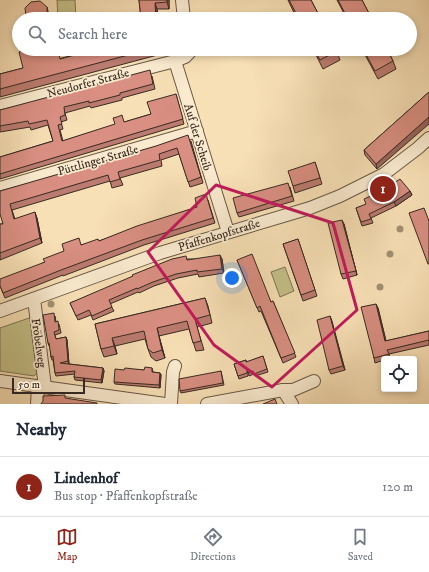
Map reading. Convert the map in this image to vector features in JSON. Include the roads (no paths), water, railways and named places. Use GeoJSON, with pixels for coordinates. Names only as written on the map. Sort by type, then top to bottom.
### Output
{"type":"FeatureCollection","features":[{"type":"Feature","properties":{"kind":"street"},"geometry":{"type":"LineString","coordinates":[[182,0],[183,12]]}},
{"type":"Feature","properties":{"kind":"street"},"geometry":{"type":"LineString","coordinates":[[175,61],[187,56]]}},
{"type":"Feature","properties":{"kind":"street","name":"Neudorfer Straße"},"geometry":{"type":"LineString","coordinates":[[0,106],[175,61]]}},
{"type":"Feature","properties":{"kind":"street","name":"Auf der Scheib"},"geometry":{"type":"LineString","coordinates":[[175,61],[228,232]]}},
{"type":"Feature","properties":{"kind":"street","name":"Püttlinger Straße"},"geometry":{"type":"LineString","coordinates":[[0,188],[197,131]]}},
{"type":"Feature","properties":{"kind":"street","name":"Pfaffenkopfstraße"},"geometry":{"type":"LineString","coordinates":[[0,311],[160,252],[310,208],[340,196],[384,174],[428,139]]}},
{"type":"Feature","properties":{"kind":"street","name":"Fröbelweg"},"geometry":{"type":"LineString","coordinates":[[34,299],[41,386],[37,404]]}},
{"type":"Feature","properties":{"kind":"street"},"geometry":{"type":"LineString","coordinates":[[171,404],[173,372],[175,366]]}},
{"type":"Feature","properties":{"kind":"street"},"geometry":{"type":"LineString","coordinates":[[0,381],[165,404]]}},
{"type":"Feature","properties":{"kind":"street"},"geometry":{"type":"LineString","coordinates":[[207,404],[283,390],[293,390],[314,381]]}},
{"type":"Feature","properties":{"kind":"street"},"geometry":{"type":"LineString","coordinates":[[283,390],[292,404]]}},
{"type":"Feature","properties":{"kind":"place","name":"Lindenhof"},"geometry":{"type":"Point","coordinates":[383,189]}}]}
